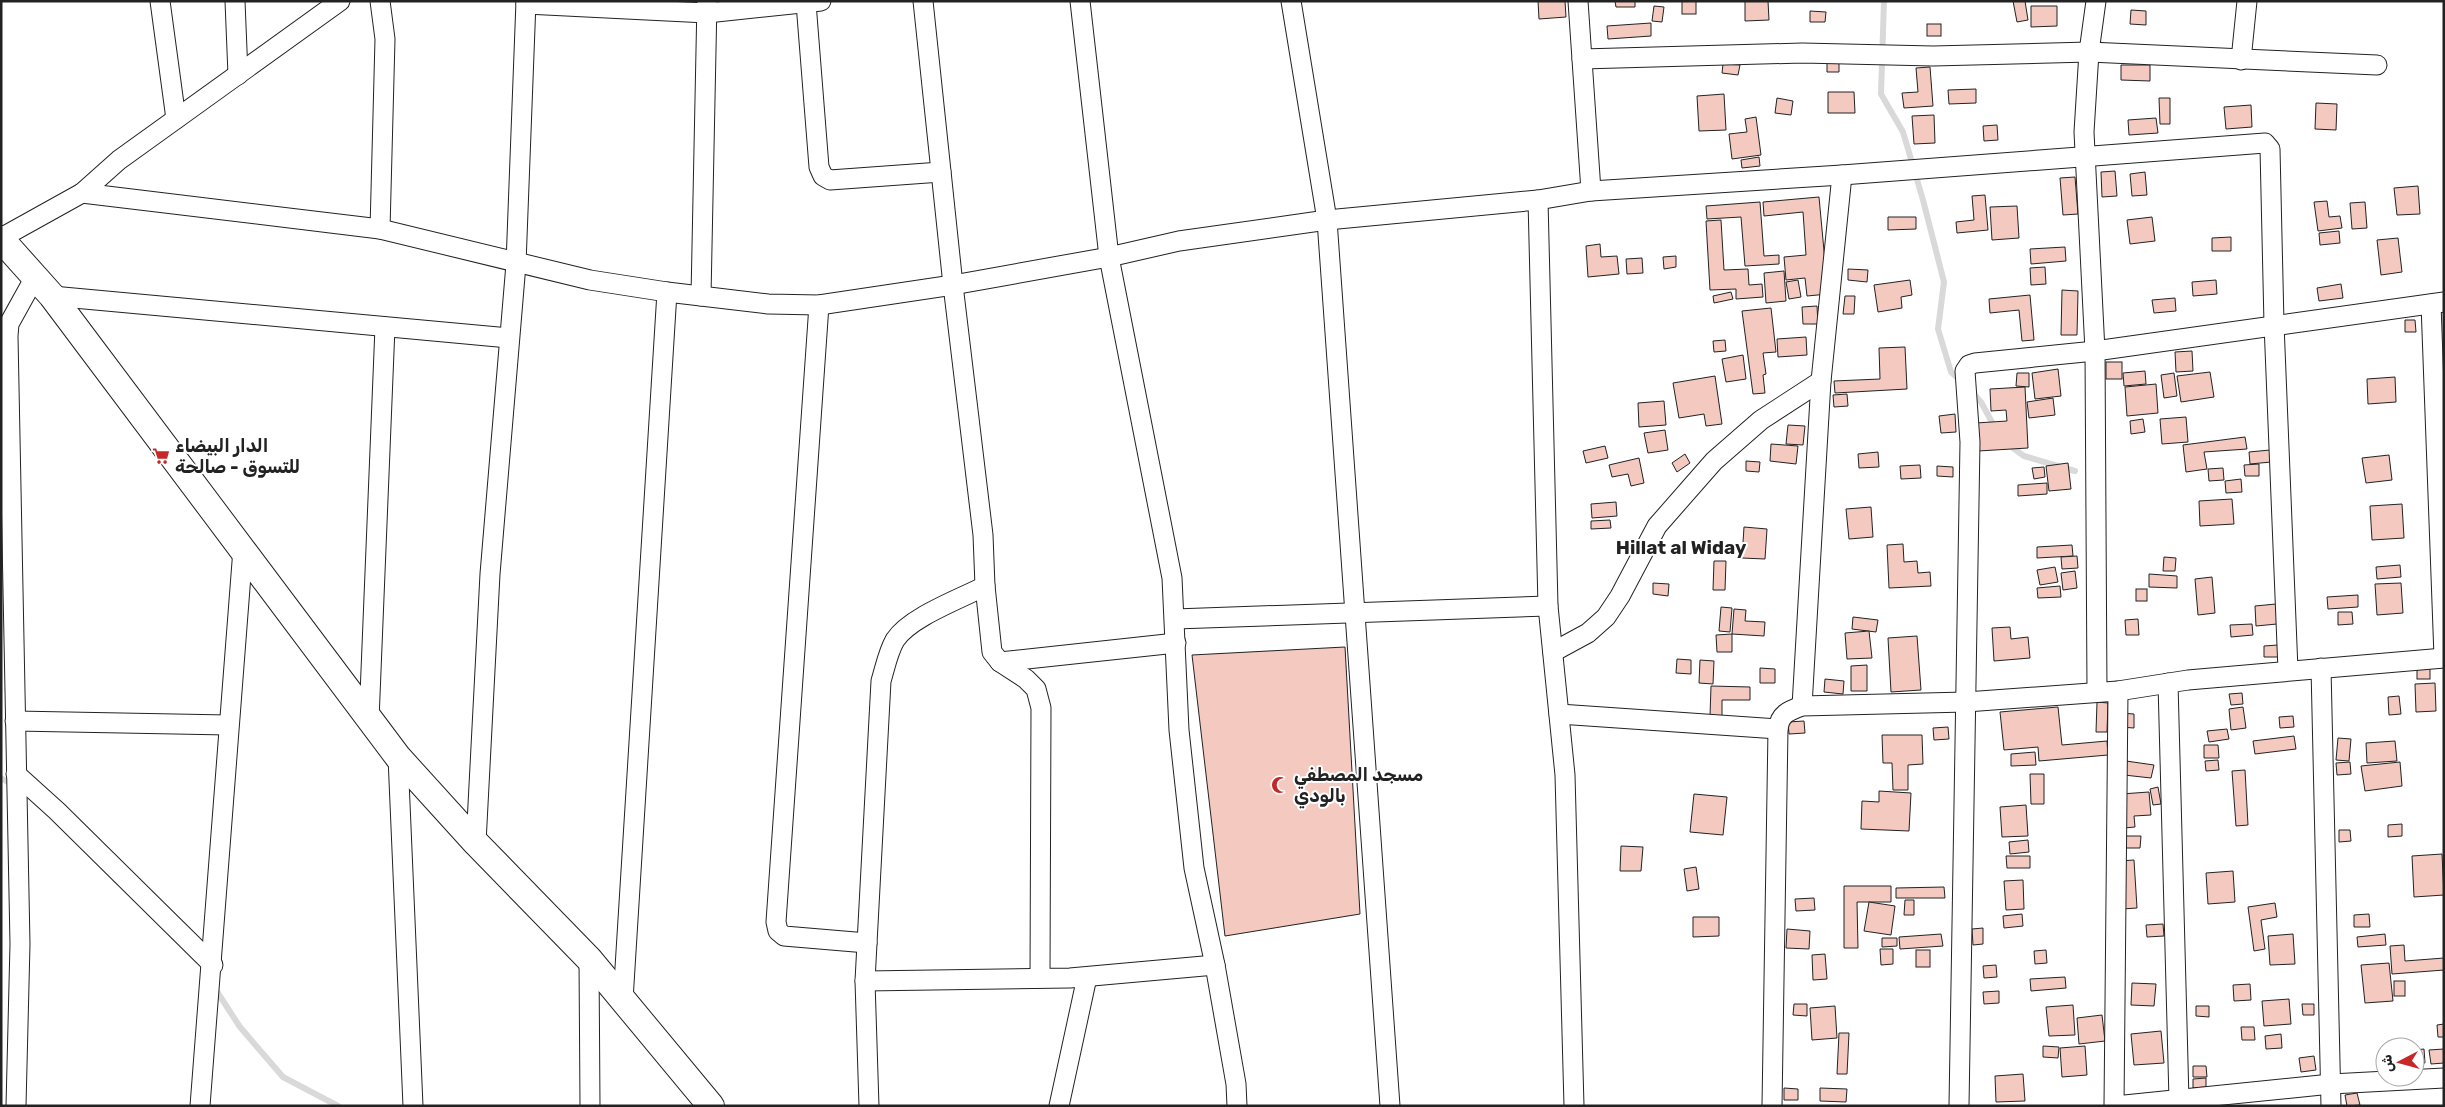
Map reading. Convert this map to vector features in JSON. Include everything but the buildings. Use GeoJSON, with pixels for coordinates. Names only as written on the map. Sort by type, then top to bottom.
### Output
{"type":"FeatureCollection","features":[{"type":"Feature","properties":{"kind":"street"},"geometry":{"type":"LineString","coordinates":[[160,1],[176,119]]}},
{"type":"Feature","properties":{"kind":"street"},"geometry":{"type":"LineString","coordinates":[[235,1],[238,75]]}},
{"type":"Feature","properties":{"kind":"street"},"geometry":{"type":"LineString","coordinates":[[340,1],[119,160],[82,193],[1,238],[44,286],[398,757],[476,843],[589,959],[711,1106]]}},
{"type":"Feature","properties":{"kind":"street"},"geometry":{"type":"LineString","coordinates":[[380,1],[386,39],[380,229]]}},
{"type":"Feature","properties":{"kind":"street"},"geometry":{"type":"LineString","coordinates":[[923,1],[953,285],[983,535],[985,586],[992,652],[1000,662],[1026,679],[1036,689],[1040,708],[1040,978]]}},
{"type":"Feature","properties":{"kind":"street"},"geometry":{"type":"LineString","coordinates":[[1080,1],[1109,257],[1172,578],[1179,730],[1194,868],[1215,965],[1236,1084],[1236,1106]]}},
{"type":"Feature","properties":{"kind":"street"},"geometry":{"type":"LineString","coordinates":[[1291,1],[1327,220],[1390,1106]]}},
{"type":"Feature","properties":{"kind":"street"},"geometry":{"type":"LineString","coordinates":[[1578,1],[1591,191]]}},
{"type":"Feature","properties":{"kind":"street"},"geometry":{"type":"LineString","coordinates":[[2096,1],[2089,52],[2084,132],[2095,351],[2097,690]]}},
{"type":"Feature","properties":{"kind":"street"},"geometry":{"type":"LineString","coordinates":[[2241,60],[2246,1]]}},
{"type":"Feature","properties":{"kind":"street"},"geometry":{"type":"LineString","coordinates":[[476,843],[490,574],[516,264],[526,2],[707,7],[814,2],[819,167],[823,176],[830,180],[941,172]]}},
{"type":"Feature","properties":{"kind":"street"},"geometry":{"type":"LineString","coordinates":[[702,296],[707,7]]}},
{"type":"Feature","properties":{"kind":"street"},"geometry":{"type":"LineString","coordinates":[[1582,59],[1802,53],[1933,56],[2089,52],[2377,65]]}},
{"type":"Feature","properties":{"kind":"street"},"geometry":{"type":"LineString","coordinates":[[82,193],[380,229],[516,264],[590,280],[667,292],[768,304],[819,305],[953,285],[1109,257],[1179,241],[1327,220],[1538,200],[1591,191],[1842,175],[2085,155],[2266,143],[2270,149],[2274,324],[2288,670]]}},
{"type":"Feature","properties":{"kind":"street"},"geometry":{"type":"LineString","coordinates":[[1802,706],[1821,380],[1842,175]]}},
{"type":"Feature","properties":{"kind":"street"},"geometry":{"type":"LineString","coordinates":[[1538,200],[1548,606],[1565,775],[1574,1106]]}},
{"type":"Feature","properties":{"kind":"street"},"geometry":{"type":"LineString","coordinates":[[44,286],[385,327],[510,338]]}},
{"type":"Feature","properties":{"kind":"street"},"geometry":{"type":"LineString","coordinates":[[16,1106],[20,944],[15,721],[8,654],[8,336],[9,324],[44,286]]}},
{"type":"Feature","properties":{"kind":"street"},"geometry":{"type":"LineString","coordinates":[[623,1000],[667,292]]}},
{"type":"Feature","properties":{"kind":"street"},"geometry":{"type":"LineString","coordinates":[[1772,1106],[1778,729],[1780,719],[1789,710],[1802,706],[1966,702],[2097,690],[2118,691],[2168,683],[2288,670],[2444,658],[2437,303],[2274,324],[2095,351],[1975,364],[1969,365],[1965,371],[1970,442],[1966,702],[1959,1106]]}},
{"type":"Feature","properties":{"kind":"street"},"geometry":{"type":"LineString","coordinates":[[819,305],[776,922],[778,932],[784,936],[867,942]]}},
{"type":"Feature","properties":{"kind":"street"},"geometry":{"type":"LineString","coordinates":[[369,720],[385,327]]}},
{"type":"Feature","properties":{"kind":"street"},"geometry":{"type":"LineString","coordinates":[[1553,652],[1588,633],[1606,617],[1620,596],[1657,526],[1714,461],[1761,420],[1821,380]]}},
{"type":"Feature","properties":{"kind":"street"},"geometry":{"type":"LineString","coordinates":[[200,1106],[213,966],[228,725],[243,549]]}},
{"type":"Feature","properties":{"kind":"street"},"geometry":{"type":"LineString","coordinates":[[868,1106],[865,981],[881,681],[894,642],[901,632],[915,622],[985,586]]}},
{"type":"Feature","properties":{"kind":"street"},"geometry":{"type":"LineString","coordinates":[[1175,619],[1548,606]]}},
{"type":"Feature","properties":{"kind":"street"},"geometry":{"type":"LineString","coordinates":[[1000,662],[1176,643]]}},
{"type":"Feature","properties":{"kind":"street"},"geometry":{"type":"LineString","coordinates":[[2321,668],[2331,1106]]}},
{"type":"Feature","properties":{"kind":"street"},"geometry":{"type":"LineString","coordinates":[[2168,683],[2179,1100]]}},
{"type":"Feature","properties":{"kind":"street"},"geometry":{"type":"LineString","coordinates":[[2118,691],[2115,1106],[2331,1084],[2444,1078]]}},
{"type":"Feature","properties":{"kind":"street"},"geometry":{"type":"LineString","coordinates":[[1559,714],[1778,729]]}},
{"type":"Feature","properties":{"kind":"street"},"geometry":{"type":"LineString","coordinates":[[15,721],[228,725]]}},
{"type":"Feature","properties":{"kind":"street"},"geometry":{"type":"LineString","coordinates":[[398,757],[413,1106]]}},
{"type":"Feature","properties":{"kind":"street"},"geometry":{"type":"LineString","coordinates":[[16,774],[57,810],[213,966]]}},
{"type":"Feature","properties":{"kind":"street"},"geometry":{"type":"LineString","coordinates":[[589,959],[590,1106]]}},
{"type":"Feature","properties":{"kind":"street"},"geometry":{"type":"LineString","coordinates":[[865,981],[1087,976],[1215,965]]}},
{"type":"Feature","properties":{"kind":"street"},"geometry":{"type":"LineString","coordinates":[[1059,1106],[1087,976]]}},
{"type":"Feature","properties":{"kind":"waterway"},"geometry":{"type":"LineString","coordinates":[[1884,1],[1881,94],[1903,132],[1923,200],[1944,282],[1938,329],[1951,372],[1962,382]]}},
{"type":"Feature","properties":{"kind":"waterway"},"geometry":{"type":"LineString","coordinates":[[1971,391],[1981,402],[1995,428]]}},
{"type":"Feature","properties":{"kind":"waterway"},"geometry":{"type":"LineString","coordinates":[[2009,445],[2024,456],[2075,471]]}},
{"type":"Feature","properties":{"kind":"waterway"},"geometry":{"type":"LineString","coordinates":[[1,778],[15,786]]}},
{"type":"Feature","properties":{"kind":"waterway"},"geometry":{"type":"LineString","coordinates":[[214,987],[240,1027],[283,1077],[338,1106]]}},
{"type":"Feature","properties":{"kind":"place","name":"الدار البيضاء للتسوق - صالحة"},"geometry":{"type":"Point","coordinates":[161,456]}},
{"type":"Feature","properties":{"kind":"place","name":"مسجد المصطفي بالودي"},"geometry":{"type":"Point","coordinates":[1280,785]}},
{"type":"Feature","properties":{"kind":"district","name":"Hillat al Widay"},"geometry":{"type":"Point","coordinates":[1681,547]}}]}
